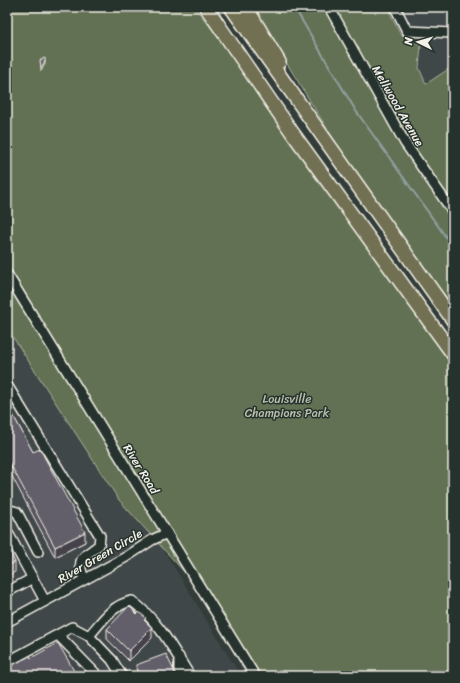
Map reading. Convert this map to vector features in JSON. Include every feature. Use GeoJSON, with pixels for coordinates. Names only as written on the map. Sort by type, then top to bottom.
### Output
{"type":"FeatureCollection","features":[{"type":"Feature","properties":{"kind":"highway"},"geometry":{"type":"LineString","coordinates":[[198,7],[294,135],[453,354]]}},
{"type":"Feature","properties":{"kind":"highway"},"geometry":{"type":"LineString","coordinates":[[206,7],[294,135]]}},
{"type":"Feature","properties":{"kind":"highway"},"geometry":{"type":"LineString","coordinates":[[231,7],[298,104],[453,320]]}},
{"type":"Feature","properties":{"kind":"highway"},"geometry":{"type":"LineString","coordinates":[[246,7],[285,72],[298,104]]}},
{"type":"Feature","properties":{"kind":"street","name":"Mellwood Avenue"},"geometry":{"type":"LineString","coordinates":[[329,7],[405,143],[453,212]]}},
{"type":"Feature","properties":{"kind":"street"},"geometry":{"type":"LineString","coordinates":[[395,7],[407,31],[453,33]]}},
{"type":"Feature","properties":{"kind":"street","name":"River Road"},"geometry":{"type":"LineString","coordinates":[[7,274],[255,676]]}},
{"type":"Feature","properties":{"kind":"street"},"geometry":{"type":"LineString","coordinates":[[7,385],[100,536],[99,545],[83,556],[80,561],[79,567],[84,579]]}},
{"type":"Feature","properties":{"kind":"street"},"geometry":{"type":"LineString","coordinates":[[7,509],[17,512],[38,552]]}},
{"type":"Feature","properties":{"kind":"street"},"geometry":{"type":"LineString","coordinates":[[7,531],[45,601]]}},
{"type":"Feature","properties":{"kind":"street","name":"River Green Circle"},"geometry":{"type":"LineString","coordinates":[[7,622],[126,557],[152,540],[167,534]]}},
{"type":"Feature","properties":{"kind":"street"},"geometry":{"type":"LineString","coordinates":[[7,592],[33,578]]}},
{"type":"Feature","properties":{"kind":"street"},"geometry":{"type":"LineString","coordinates":[[89,636],[114,608],[122,603],[132,601],[158,625],[190,676]]}},
{"type":"Feature","properties":{"kind":"street"},"geometry":{"type":"LineString","coordinates":[[7,662],[72,627],[89,636],[112,660],[122,676]]}},
{"type":"Feature","properties":{"kind":"street"},"geometry":{"type":"LineString","coordinates":[[58,635],[98,676]]}},
{"type":"Feature","properties":{"kind":"street"},"geometry":{"type":"LineString","coordinates":[[179,657],[179,676]]}},
{"type":"Feature","properties":{"kind":"shaded area"},"geometry":{"type":"Polygon","coordinates":[[[387,7],[453,7],[453,66],[426,85],[419,69],[421,45],[400,33],[387,7]]]}},
{"type":"Feature","properties":{"kind":"shaded area"},"geometry":{"type":"Polygon","coordinates":[[[7,296],[241,676],[7,676],[7,296]]]}},
{"type":"Feature","properties":{"kind":"green space","name":"Louisville Champions Park"},"geometry":{"type":"Polygon","coordinates":[[[7,7],[194,7],[217,35],[453,355],[453,676],[258,676],[216,607],[119,500],[7,328],[7,7]]]}},
{"type":"Feature","properties":{"kind":"green space"},"geometry":{"type":"Polygon","coordinates":[[[252,7],[387,7],[400,33],[421,45],[419,68],[426,84],[453,66],[453,308],[369,189],[347,161],[252,7]]]}},
{"type":"Feature","properties":{"kind":"building"},"geometry":{"type":"Polygon","coordinates":[[[45,58],[45,61],[41,68],[40,60],[45,58]]]}},
{"type":"Feature","properties":{"kind":"building"},"geometry":{"type":"Polygon","coordinates":[[[7,404],[33,452],[40,449],[85,532],[55,547],[7,458],[7,404]]]}},
{"type":"Feature","properties":{"kind":"building"},"geometry":{"type":"Polygon","coordinates":[[[7,546],[15,562],[7,566],[7,546]]]}},
{"type":"Feature","properties":{"kind":"building"},"geometry":{"type":"Polygon","coordinates":[[[129,606],[137,614],[139,612],[146,618],[144,620],[152,628],[129,651],[107,629],[129,606]]]}},
{"type":"Feature","properties":{"kind":"building"},"geometry":{"type":"Polygon","coordinates":[[[58,643],[77,676],[7,676],[7,668],[30,656],[31,658],[58,643]]]}},
{"type":"Feature","properties":{"kind":"building"},"geometry":{"type":"Polygon","coordinates":[[[166,654],[175,673],[173,674],[174,676],[140,676],[136,665],[166,654]]]}},
{"type":"Feature","properties":{"kind":"waterway"},"geometry":{"type":"LineString","coordinates":[[294,7],[356,111],[453,247]]}}]}
